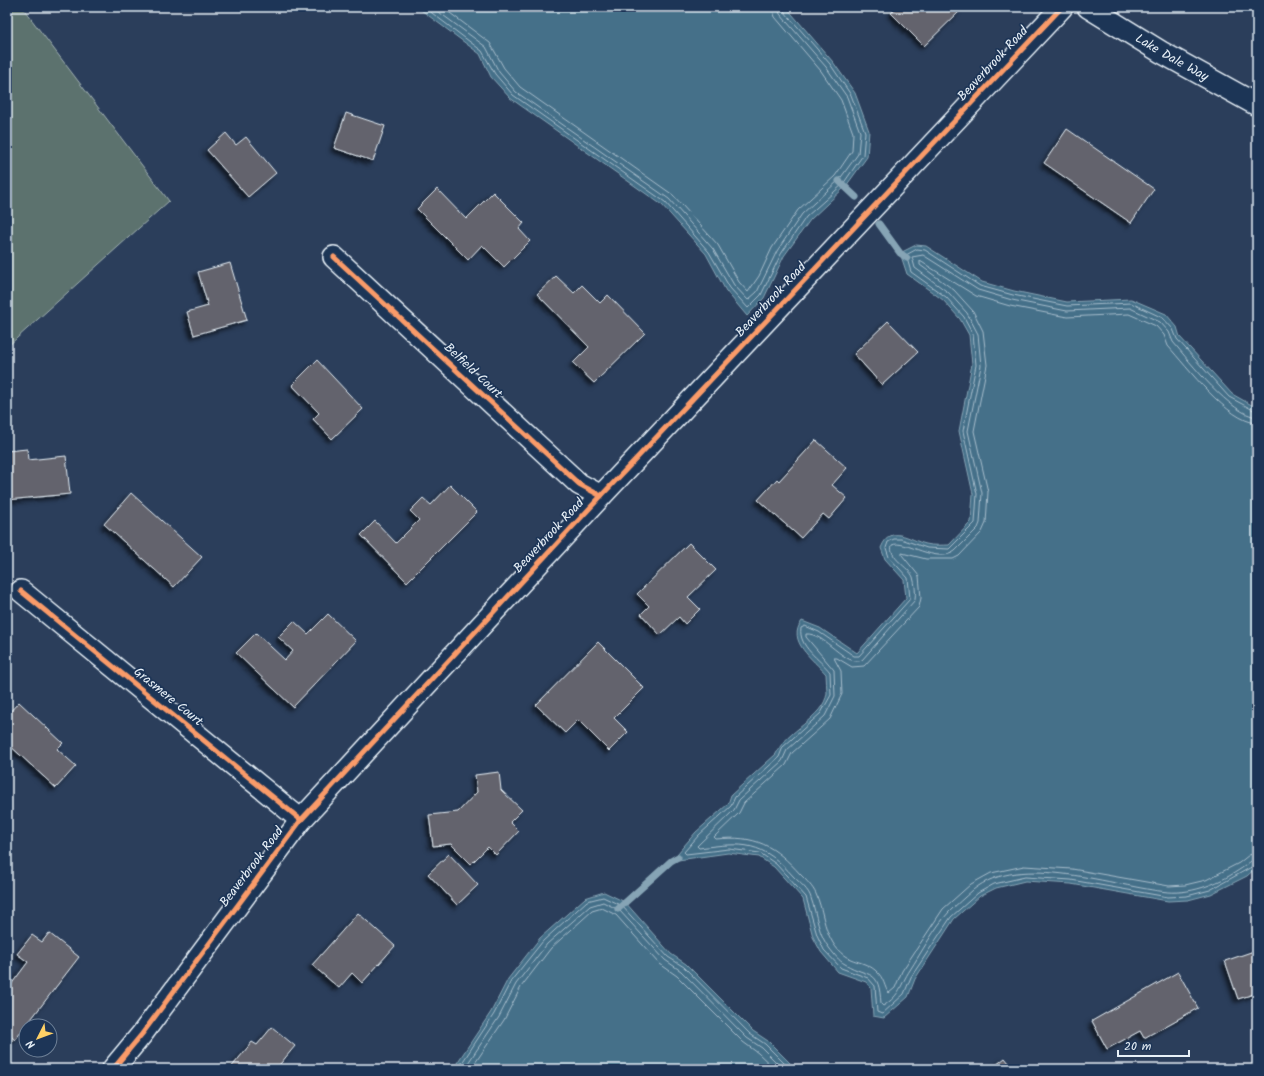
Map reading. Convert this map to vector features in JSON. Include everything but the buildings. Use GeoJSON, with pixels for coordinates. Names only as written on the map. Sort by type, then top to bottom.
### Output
{"type":"FeatureCollection","features":[{"type":"Feature","properties":{"kind":"street","name":"Beaverbrook Road"},"geometry":{"type":"LineString","coordinates":[[113,1069],[301,820],[601,496],[1062,7]]}},
{"type":"Feature","properties":{"kind":"street","name":"Lake Dale Way"},"geometry":{"type":"LineString","coordinates":[[1088,7],[1161,52],[1257,106]]}},
{"type":"Feature","properties":{"kind":"street","name":"Belfield Court"},"geometry":{"type":"LineString","coordinates":[[334,257],[579,484],[601,496]]}},
{"type":"Feature","properties":{"kind":"street","name":"Grasmere Court"},"geometry":{"type":"LineString","coordinates":[[21,591],[301,820]]}},
{"type":"Feature","properties":{"kind":"green space"},"geometry":{"type":"Polygon","coordinates":[[[7,7],[22,7],[169,201],[7,347],[7,7]]]}},
{"type":"Feature","properties":{"kind":"water"},"geometry":{"type":"Polygon","coordinates":[[[417,7],[786,7],[833,62],[855,93],[869,131],[867,157],[846,186],[810,220],[784,256],[764,298],[747,316],[726,291],[706,254],[662,205],[510,98],[491,77],[480,54],[417,7]]]}},
{"type":"Feature","properties":{"kind":"water"},"geometry":{"type":"Polygon","coordinates":[[[916,245],[926,246],[982,282],[1014,291],[1067,302],[1131,299],[1166,314],[1177,327],[1180,337],[1232,394],[1257,408],[1257,867],[1247,876],[1211,894],[1188,900],[1168,901],[1071,884],[1025,881],[996,888],[980,896],[954,919],[915,979],[908,997],[884,1018],[873,1016],[871,988],[866,982],[838,972],[821,952],[813,937],[803,899],[774,867],[759,857],[728,853],[671,861],[696,832],[728,804],[731,795],[776,754],[787,738],[812,717],[824,702],[827,693],[826,674],[808,656],[799,643],[797,636],[798,628],[802,621],[820,628],[857,653],[906,598],[904,580],[885,559],[881,548],[885,540],[890,536],[901,535],[929,545],[949,545],[971,522],[973,494],[959,431],[972,364],[969,335],[960,319],[943,300],[907,274],[900,253],[916,245]]]}},
{"type":"Feature","properties":{"kind":"water"},"geometry":{"type":"Polygon","coordinates":[[[604,892],[625,902],[671,954],[686,964],[753,1031],[768,1041],[796,1069],[453,1069],[491,1012],[508,979],[540,938],[585,898],[604,892]]]}},
{"type":"Feature","properties":{"kind":"waterway"},"geometry":{"type":"LineString","coordinates":[[839,181],[856,197]]}},
{"type":"Feature","properties":{"kind":"waterway"},"geometry":{"type":"LineString","coordinates":[[879,224],[900,253],[907,258]]}},
{"type":"Feature","properties":{"kind":"waterway"},"geometry":{"type":"LineString","coordinates":[[618,909],[671,861],[678,857]]}},
{"type":"Feature","properties":{"kind":"cycle path"},"geometry":{"type":"LineString","coordinates":[[113,1069],[142,1034],[301,820],[601,496],[1062,7]]}},
{"type":"Feature","properties":{"kind":"cycle path"},"geometry":{"type":"LineString","coordinates":[[334,257],[579,484],[601,496]]}},
{"type":"Feature","properties":{"kind":"cycle path"},"geometry":{"type":"LineString","coordinates":[[21,591],[301,820]]}}]}
